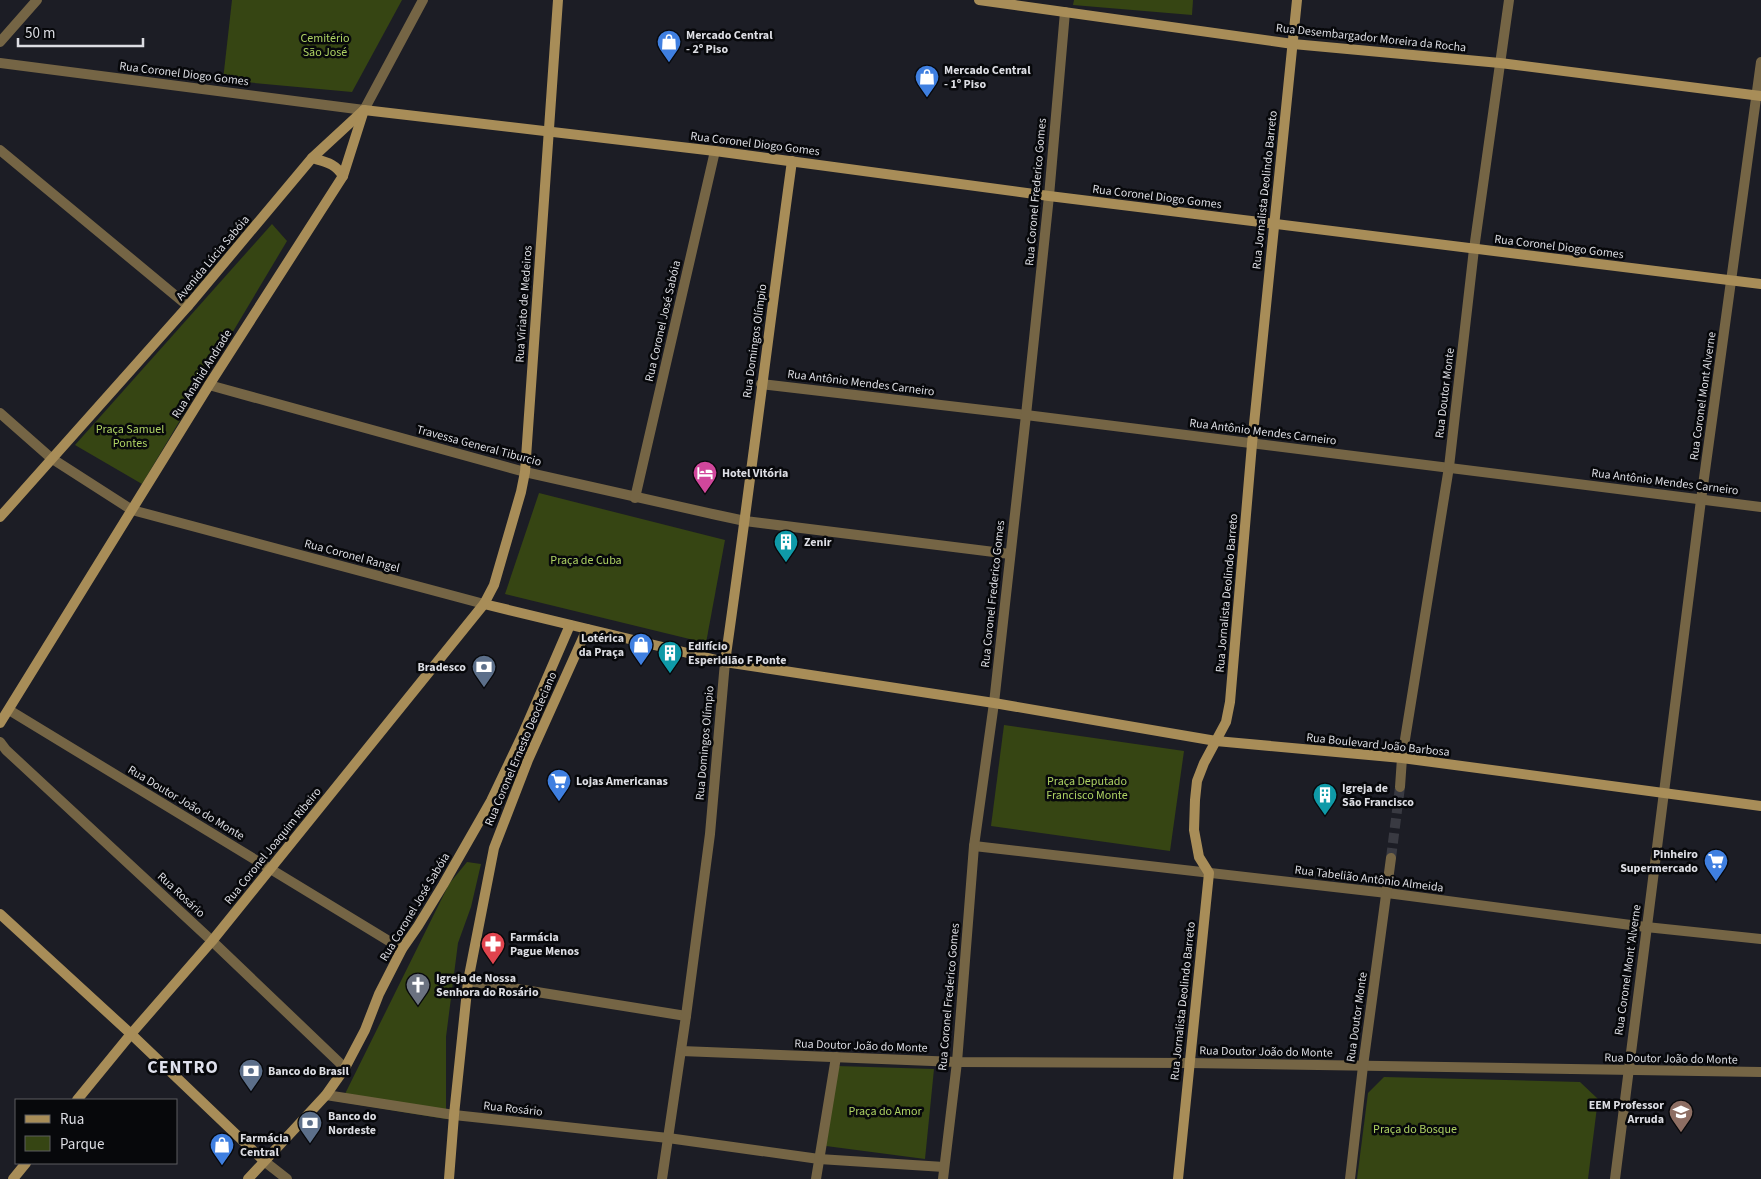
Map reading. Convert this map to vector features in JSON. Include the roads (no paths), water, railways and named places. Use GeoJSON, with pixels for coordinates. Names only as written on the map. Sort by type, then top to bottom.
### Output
{"type":"FeatureCollection","features":[{"type":"Feature","properties":{"kind":"main road","name":"Rua Viriato de Medeiros"},"geometry":{"type":"LineString","coordinates":[[484,604],[494,585],[521,492],[524,472],[558,0]]}},
{"type":"Feature","properties":{"kind":"main road","name":"Rua Desembargador Moreira da Rocha"},"geometry":{"type":"LineString","coordinates":[[980,0],[1293,44],[1500,63],[1758,96]]}},
{"type":"Feature","properties":{"kind":"main road","name":"Rua Jornalista Deolindo Barreto"},"geometry":{"type":"LineString","coordinates":[[1178,1179],[1209,874],[1200,857],[1194,830],[1195,800],[1197,781],[1204,763],[1226,722],[1230,702],[1252,444],[1297,0]]}},
{"type":"Feature","properties":{"kind":"main road","name":"Rua Coronel Diogo Gomes"},"geometry":{"type":"LineString","coordinates":[[364,110],[715,150],[1048,196],[1761,284]]}},
{"type":"Feature","properties":{"kind":"main road","name":"Avenida Lúcia Sabóia"},"geometry":{"type":"LineString","coordinates":[[0,517],[188,306],[312,158],[364,110]]}},
{"type":"Feature","properties":{"kind":"main road","name":"Rua Anahid Andrade"},"geometry":{"type":"LineString","coordinates":[[0,722],[209,385],[343,176],[364,110]]}},
{"type":"Feature","properties":{"kind":"main road"},"geometry":{"type":"LineString","coordinates":[[312,158],[331,163],[338,168],[343,176]]}},
{"type":"Feature","properties":{"kind":"main road","name":"Rua Domingos Olímpio"},"geometry":{"type":"LineString","coordinates":[[725,662],[792,161]]}},
{"type":"Feature","properties":{"kind":"main road","name":"Rua Coronel Rangel"},"geometry":{"type":"LineString","coordinates":[[484,604],[725,662],[994,703]]}},
{"type":"Feature","properties":{"kind":"main road","name":"Rua Coronel Joaquim Ribeiro"},"geometry":{"type":"LineString","coordinates":[[78,1099],[131,1034],[212,941],[484,604]]}},
{"type":"Feature","properties":{"kind":"main road","name":"Rua Coronel José Sabóia"},"geometry":{"type":"LineString","coordinates":[[248,1179],[326,1095],[345,1068],[365,1030],[379,994],[402,949],[448,878],[491,801],[522,736],[570,626]]}},
{"type":"Feature","properties":{"kind":"main road","name":"Rua Coronel Ernesto Deocleciano"},"geometry":{"type":"LineString","coordinates":[[449,1179],[468,981],[494,848],[525,767],[587,629]]}},
{"type":"Feature","properties":{"kind":"main road","name":"Rua Boulevard João Barbosa"},"geometry":{"type":"LineString","coordinates":[[994,703],[1216,741],[1402,758],[1761,806]]}},
{"type":"Feature","properties":{"kind":"main road"},"geometry":{"type":"LineString","coordinates":[[0,914],[131,1034],[264,1161]]}},
{"type":"Feature","properties":{"kind":"main road"},"geometry":{"type":"LineString","coordinates":[[13,1179],[25,1164]]}},
{"type":"Feature","properties":{"kind":"street"},"geometry":{"type":"LineString","coordinates":[[0,42],[35,0]]}},
{"type":"Feature","properties":{"kind":"street","name":"Avenida Lúcia Sabóia"},"geometry":{"type":"LineString","coordinates":[[364,110],[422,0]]}},
{"type":"Feature","properties":{"kind":"street","name":"Rua Doutor Monte"},"geometry":{"type":"LineString","coordinates":[[1400,787],[1402,758],[1449,467],[1474,249],[1509,0]]}},
{"type":"Feature","properties":{"kind":"street","name":"Rua Coronel Frederico Gomes"},"geometry":{"type":"LineString","coordinates":[[943,1179],[956,1062],[974,846],[994,703],[1026,415],[1065,12]]}},
{"type":"Feature","properties":{"kind":"street","name":"Rua Coronel Mont Alverne"},"geometry":{"type":"LineString","coordinates":[[1665,794],[1701,500],[1758,96],[1761,62]]}},
{"type":"Feature","properties":{"kind":"street","name":"Rua Coronel Diogo Gomes"},"geometry":{"type":"LineString","coordinates":[[0,63],[364,110]]}},
{"type":"Feature","properties":{"kind":"street"},"geometry":{"type":"LineString","coordinates":[[0,150],[188,306]]}},
{"type":"Feature","properties":{"kind":"street","name":"Rua Coronel José Sabóia"},"geometry":{"type":"LineString","coordinates":[[636,498],[715,150]]}},
{"type":"Feature","properties":{"kind":"street","name":"Rua Antônio Mendes Carneiro"},"geometry":{"type":"LineString","coordinates":[[761,384],[1449,467],[1761,507]]}},
{"type":"Feature","properties":{"kind":"street","name":"Travessa General Tiburcio"},"geometry":{"type":"LineString","coordinates":[[209,385],[524,472],[745,521],[1010,554]]}},
{"type":"Feature","properties":{"kind":"street","name":"Rua Coronel Rangel"},"geometry":{"type":"LineString","coordinates":[[0,413],[51,458],[132,510],[484,604]]}},
{"type":"Feature","properties":{"kind":"street","name":"Rua Domingos Olímpio"},"geometry":{"type":"LineString","coordinates":[[662,1179],[710,834],[725,662]]}},
{"type":"Feature","properties":{"kind":"street","name":"Rua Doutor João do Monte"},"geometry":{"type":"LineString","coordinates":[[9,710],[402,949]]}},
{"type":"Feature","properties":{"kind":"street","name":"Rua Rosário"},"geometry":{"type":"LineString","coordinates":[[0,742],[6,750],[212,941],[345,1068]]}},
{"type":"Feature","properties":{"kind":"street","name":"Rua Coronel Mont 'Alverne"},"geometry":{"type":"LineString","coordinates":[[1615,1179],[1646,927],[1665,794]]}},
{"type":"Feature","properties":{"kind":"street","name":"Rua Tabelião Antônio Almeida"},"geometry":{"type":"LineString","coordinates":[[974,846],[1387,893],[1646,927],[1761,939]]}},
{"type":"Feature","properties":{"kind":"street","name":"Rua Doutor Monte"},"geometry":{"type":"LineString","coordinates":[[1350,1179],[1362,1066],[1391,858]]}},
{"type":"Feature","properties":{"kind":"street"},"geometry":{"type":"LineString","coordinates":[[468,981],[686,1016]]}},
{"type":"Feature","properties":{"kind":"street","name":"Rua Doutor João do Monte"},"geometry":{"type":"LineString","coordinates":[[681,1051],[956,1062],[1189,1063],[1761,1072]]}},
{"type":"Feature","properties":{"kind":"street"},"geometry":{"type":"LineString","coordinates":[[816,1179],[836,1057]]}},
{"type":"Feature","properties":{"kind":"street","name":"Rua Rosário"},"geometry":{"type":"LineString","coordinates":[[326,1095],[454,1115],[668,1138],[819,1158],[944,1167]]}},
{"type":"Feature","properties":{"kind":"street"},"geometry":{"type":"LineString","coordinates":[[264,1161],[287,1179]]}},
{"type":"Feature","properties":{"kind":"tunnel"},"geometry":{"type":"LineString","coordinates":[[1391,858],[1400,787]]}},
{"type":"Feature","properties":{"kind":"place","name":"Mercado Central - 2º Piso"},"geometry":{"type":"Point","coordinates":[669,63]}},
{"type":"Feature","properties":{"kind":"place","name":"Mercado Central - 1º Piso"},"geometry":{"type":"Point","coordinates":[927,98]}},
{"type":"Feature","properties":{"kind":"place","name":"Hotel Vitória"},"geometry":{"type":"Point","coordinates":[705,494]}},
{"type":"Feature","properties":{"kind":"place","name":"Zenir"},"geometry":{"type":"Point","coordinates":[786,563]}},
{"type":"Feature","properties":{"kind":"place","name":"Lotérica da Praça"},"geometry":{"type":"Point","coordinates":[641,666]}},
{"type":"Feature","properties":{"kind":"place","name":"Edifício Esperidião F Ponte"},"geometry":{"type":"Point","coordinates":[670,674]}},
{"type":"Feature","properties":{"kind":"place","name":"Bradesco"},"geometry":{"type":"Point","coordinates":[484,688]}},
{"type":"Feature","properties":{"kind":"place","name":"Lojas Americanas"},"geometry":{"type":"Point","coordinates":[559,802]}},
{"type":"Feature","properties":{"kind":"place","name":"Igreja de São Francisco"},"geometry":{"type":"Point","coordinates":[1325,816]}},
{"type":"Feature","properties":{"kind":"place","name":"Pinheiro Supermercado"},"geometry":{"type":"Point","coordinates":[1716,882]}},
{"type":"Feature","properties":{"kind":"place","name":"Farmácia Pague Menos"},"geometry":{"type":"Point","coordinates":[493,965]}},
{"type":"Feature","properties":{"kind":"place","name":"Igreja de Nossa Senhora do Rosário"},"geometry":{"type":"Point","coordinates":[418,1006]}},
{"type":"Feature","properties":{"kind":"place","name":"Banco do Brasil"},"geometry":{"type":"Point","coordinates":[251,1092]}},
{"type":"Feature","properties":{"kind":"place","name":"EEM Professor Arruda"},"geometry":{"type":"Point","coordinates":[1681,1133]}},
{"type":"Feature","properties":{"kind":"place","name":"Banco do Nordeste"},"geometry":{"type":"Point","coordinates":[310,1144]}},
{"type":"Feature","properties":{"kind":"place","name":"Farmácia Central"},"geometry":{"type":"Point","coordinates":[222,1166]}},
{"type":"Feature","properties":{"kind":"district","name":"CENTRO"},"geometry":{"type":"Point","coordinates":[183,1067]}},
{"type":"Feature","properties":{"kind":"park label","name":"Cemitério São José"},"geometry":{"type":"Point","coordinates":[325,45]}},
{"type":"Feature","properties":{"kind":"park label","name":"Praça Samuel Pontes"},"geometry":{"type":"Point","coordinates":[130,436]}},
{"type":"Feature","properties":{"kind":"park label","name":"Praça de Cuba"},"geometry":{"type":"Point","coordinates":[586,560]}},
{"type":"Feature","properties":{"kind":"park label","name":"Praça Deputado Francisco Monte"},"geometry":{"type":"Point","coordinates":[1087,788]}},
{"type":"Feature","properties":{"kind":"park label","name":"Praça do Amor"},"geometry":{"type":"Point","coordinates":[885,1111]}},
{"type":"Feature","properties":{"kind":"park label","name":"Praça do Bosque"},"geometry":{"type":"Point","coordinates":[1415,1129]}}]}
